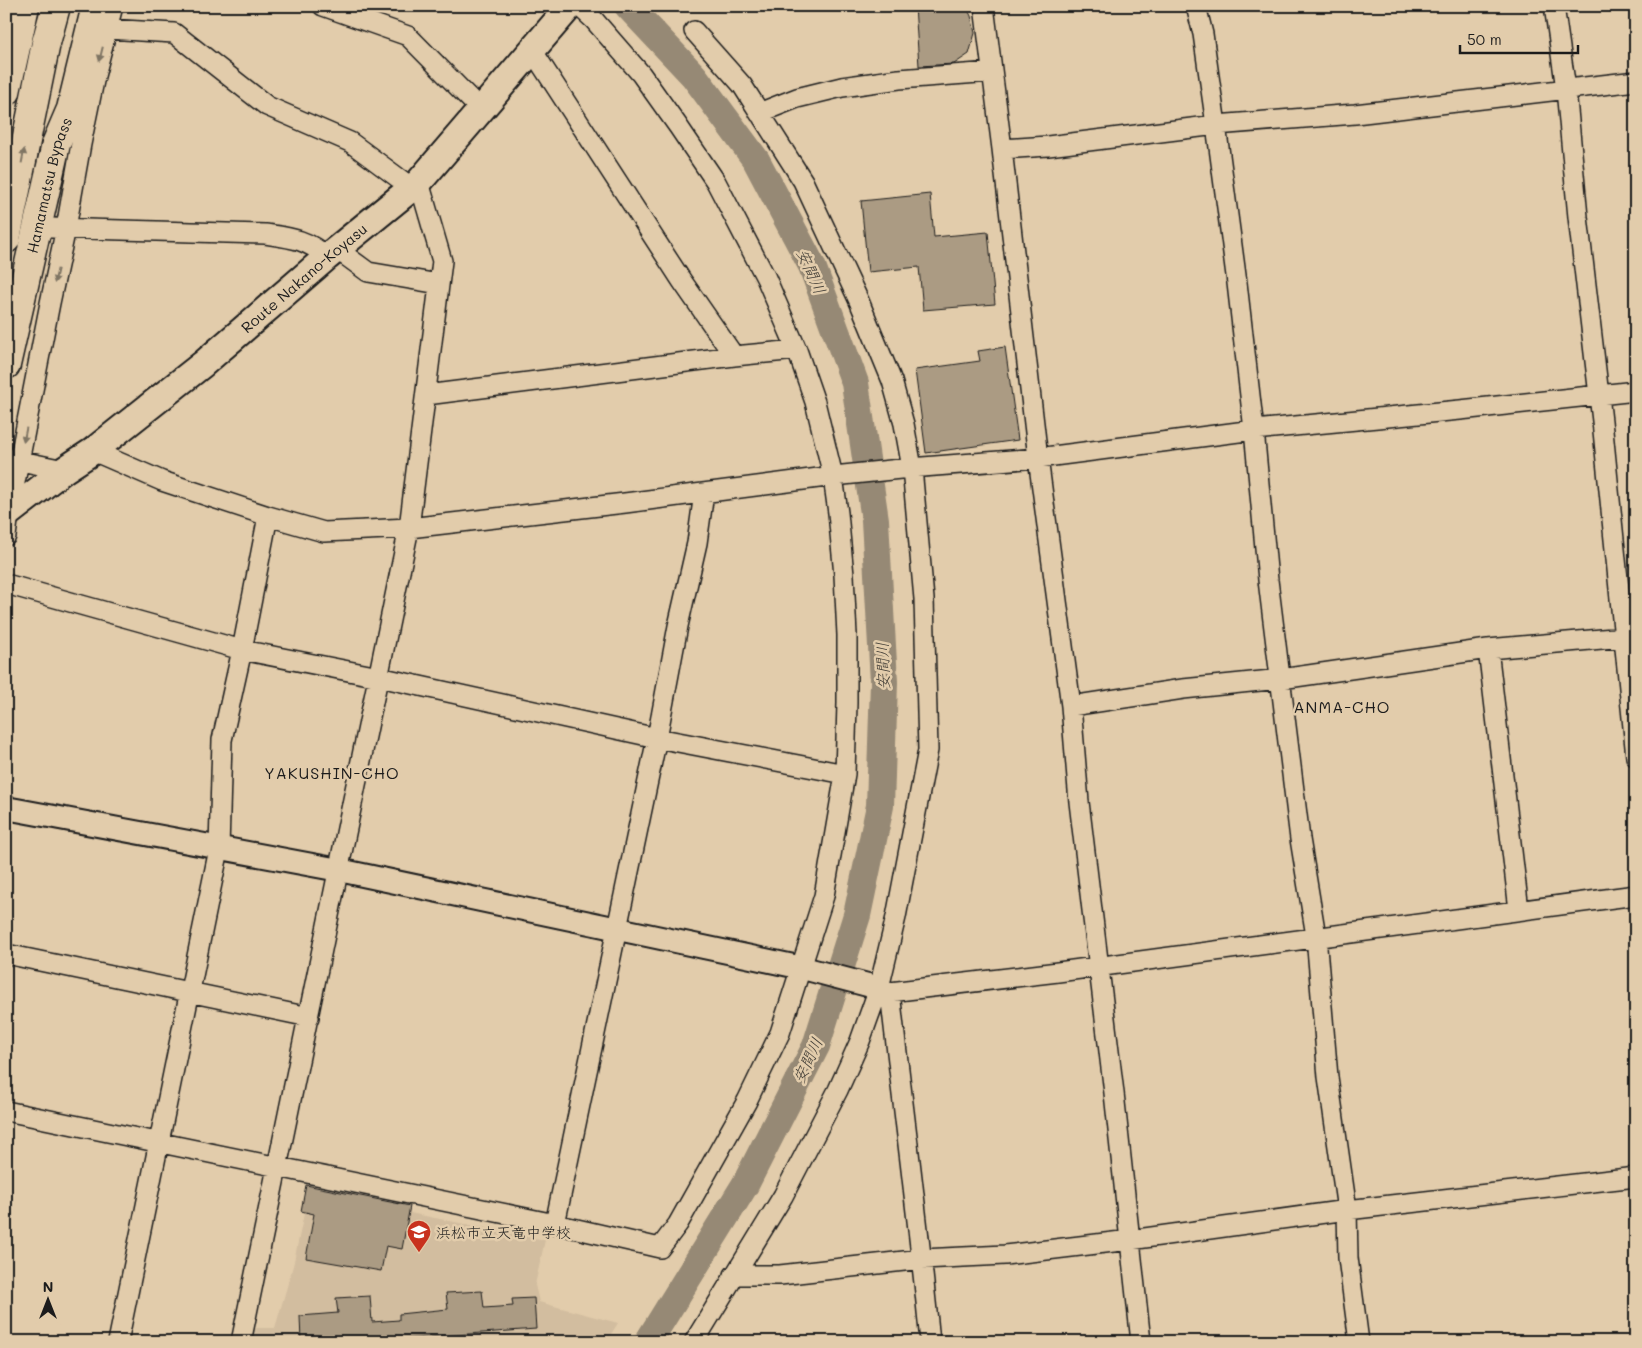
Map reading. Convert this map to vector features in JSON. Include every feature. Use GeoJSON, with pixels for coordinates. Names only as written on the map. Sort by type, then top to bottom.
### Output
{"type":"FeatureCollection","features":[{"type":"Feature","properties":{"kind":"highway"},"geometry":{"type":"LineString","coordinates":[[6,92],[25,6]]}},
{"type":"Feature","properties":{"kind":"highway","name":"Hamamatsu Bypass"},"geometry":{"type":"LineString","coordinates":[[6,238],[46,43],[56,6]]}},
{"type":"Feature","properties":{"kind":"highway"},"geometry":{"type":"LineString","coordinates":[[56,144],[83,6]]}},
{"type":"Feature","properties":{"kind":"highway","name":"Hamamatsu Bypass"},"geometry":{"type":"LineString","coordinates":[[6,365],[56,144],[71,109],[102,18]]}},
{"type":"Feature","properties":{"kind":"main road","name":"Route Nakano-Koyasu"},"geometry":{"type":"LineString","coordinates":[[7,521],[64,470],[93,451],[203,364],[416,185],[570,6]]}},
{"type":"Feature","properties":{"kind":"street"},"geometry":{"type":"LineString","coordinates":[[6,20],[11,6]]}},
{"type":"Feature","properties":{"kind":"street"},"geometry":{"type":"LineString","coordinates":[[7,521],[13,460],[50,303],[59,228],[81,144],[102,18],[113,6]]}},
{"type":"Feature","properties":{"kind":"street"},"geometry":{"type":"LineString","coordinates":[[323,6],[408,36],[480,110]]}},
{"type":"Feature","properties":{"kind":"street"},"geometry":{"type":"LineString","coordinates":[[6,1111],[555,1224],[660,1248],[678,1224],[747,1101],[780,1033],[803,968],[824,896],[845,774],[847,635],[838,513],[833,476],[815,402],[796,350],[766,278],[716,182],[641,74],[594,20],[579,6]]}},
{"type":"Feature","properties":{"kind":"street"},"geometry":{"type":"LineString","coordinates":[[984,6],[1038,458],[1071,706],[1078,802],[1141,1342]]}},
{"type":"Feature","properties":{"kind":"street"},"geometry":{"type":"LineString","coordinates":[[1196,6],[1203,34],[1216,125],[1254,430],[1268,580],[1300,839],[1316,936],[1328,1077],[1347,1210],[1348,1258],[1359,1342]]}},
{"type":"Feature","properties":{"kind":"street"},"geometry":{"type":"LineString","coordinates":[[1554,6],[1566,89],[1598,394],[1630,637],[1636,757]]}},
{"type":"Feature","properties":{"kind":"street"},"geometry":{"type":"LineString","coordinates":[[102,18],[174,33],[267,106],[350,142],[416,185],[442,262],[410,528],[241,1342]]}},
{"type":"Feature","properties":{"kind":"street"},"geometry":{"type":"LineString","coordinates":[[694,31],[742,85],[803,181],[859,301],[892,381],[904,424],[911,468],[924,599],[928,750],[882,989],[838,1090],[784,1196],[694,1342]]}},
{"type":"Feature","properties":{"kind":"street"},"geometry":{"type":"LineString","coordinates":[[532,50],[677,274],[734,356]]}},
{"type":"Feature","properties":{"kind":"street"},"geometry":{"type":"LineString","coordinates":[[759,113],[797,98],[842,87],[992,72]]}},
{"type":"Feature","properties":{"kind":"street"},"geometry":{"type":"LineString","coordinates":[[1002,150],[1216,125],[1355,114],[1636,81]]}},
{"type":"Feature","properties":{"kind":"street"},"geometry":{"type":"LineString","coordinates":[[59,228],[265,234],[296,239],[333,253],[368,272],[439,284]]}},
{"type":"Feature","properties":{"kind":"street"},"geometry":{"type":"LineString","coordinates":[[426,394],[796,350]]}},
{"type":"Feature","properties":{"kind":"street"},"geometry":{"type":"LineString","coordinates":[[93,451],[162,481],[268,516],[324,532],[410,528],[833,476],[1038,458],[1254,430],[1636,391]]}},
{"type":"Feature","properties":{"kind":"street"},"geometry":{"type":"LineString","coordinates":[[13,460],[64,470]]}},
{"type":"Feature","properties":{"kind":"street"},"geometry":{"type":"LineString","coordinates":[[555,1224],[657,738],[678,626],[697,543],[704,493]]}},
{"type":"Feature","properties":{"kind":"street"},"geometry":{"type":"LineString","coordinates":[[118,1342],[219,849],[222,740],[268,516]]}},
{"type":"Feature","properties":{"kind":"street"},"geometry":{"type":"LineString","coordinates":[[6,584],[242,650],[379,677],[657,738],[845,774]]}},
{"type":"Feature","properties":{"kind":"street"},"geometry":{"type":"LineString","coordinates":[[1071,706],[1183,689],[1281,679],[1488,649],[1630,637]]}},
{"type":"Feature","properties":{"kind":"street"},"geometry":{"type":"LineString","coordinates":[[1488,649],[1519,910]]}},
{"type":"Feature","properties":{"kind":"street"},"geometry":{"type":"LineString","coordinates":[[6,808],[340,870],[803,968],[882,989],[1098,966],[1636,895]]}},
{"type":"Feature","properties":{"kind":"street"},"geometry":{"type":"LineString","coordinates":[[6,954],[309,1017]]}},
{"type":"Feature","properties":{"kind":"street"},"geometry":{"type":"LineString","coordinates":[[882,989],[903,1110],[922,1259],[930,1342]]}},
{"type":"Feature","properties":{"kind":"street"},"geometry":{"type":"LineString","coordinates":[[734,1275],[780,1275],[922,1259],[1005,1255],[1347,1210],[1636,1178]]}},
{"type":"Feature","properties":{"kind":"shaded area","name":"浜松市立天竜中学校"},"geometry":{"type":"Polygon","coordinates":[[[309,1190],[415,1214],[545,1240],[535,1285],[539,1302],[618,1323],[606,1342],[250,1342],[253,1328],[275,1328],[293,1266],[309,1190]]]}},
{"type":"Feature","properties":{"kind":"building"},"geometry":{"type":"Polygon","coordinates":[[[915,6],[966,6],[971,16],[975,33],[969,54],[954,64],[919,66],[915,6]]]}},
{"type":"Feature","properties":{"kind":"building"},"geometry":{"type":"Polygon","coordinates":[[[930,194],[934,237],[988,232],[995,304],[923,310],[919,267],[868,272],[861,201],[930,194]]]}},
{"type":"Feature","properties":{"kind":"building"},"geometry":{"type":"Polygon","coordinates":[[[1005,347],[1018,440],[926,453],[915,370],[980,361],[978,351],[1005,347]]]}},
{"type":"Feature","properties":{"kind":"building"},"geometry":{"type":"Polygon","coordinates":[[[306,1185],[410,1206],[402,1249],[386,1246],[381,1271],[306,1258],[314,1214],[301,1211],[306,1185]]]}},
{"type":"Feature","properties":{"kind":"building"},"geometry":{"type":"Polygon","coordinates":[[[482,1291],[484,1308],[513,1306],[512,1299],[534,1298],[536,1329],[361,1342],[301,1342],[300,1316],[338,1313],[336,1298],[370,1296],[372,1322],[399,1320],[399,1314],[448,1309],[446,1293],[482,1291]]]}},
{"type":"Feature","properties":{"kind":"waterway","name":"安間川"},"geometry":{"type":"LineString","coordinates":[[628,6],[694,76],[756,160],[812,266],[855,383],[875,520],[884,682],[880,806],[857,915],[816,1046],[745,1185],[648,1342]]}},
{"type":"Feature","properties":{"kind":"place","name":"浜松市立天竜中学校"},"geometry":{"type":"Point","coordinates":[419,1253]}},
{"type":"Feature","properties":{"kind":"district","name":"ANMA-CHO"},"geometry":{"type":"Point","coordinates":[1342,706]}},
{"type":"Feature","properties":{"kind":"district","name":"YAKUSHIN-CHO"},"geometry":{"type":"Point","coordinates":[332,772]}}]}
